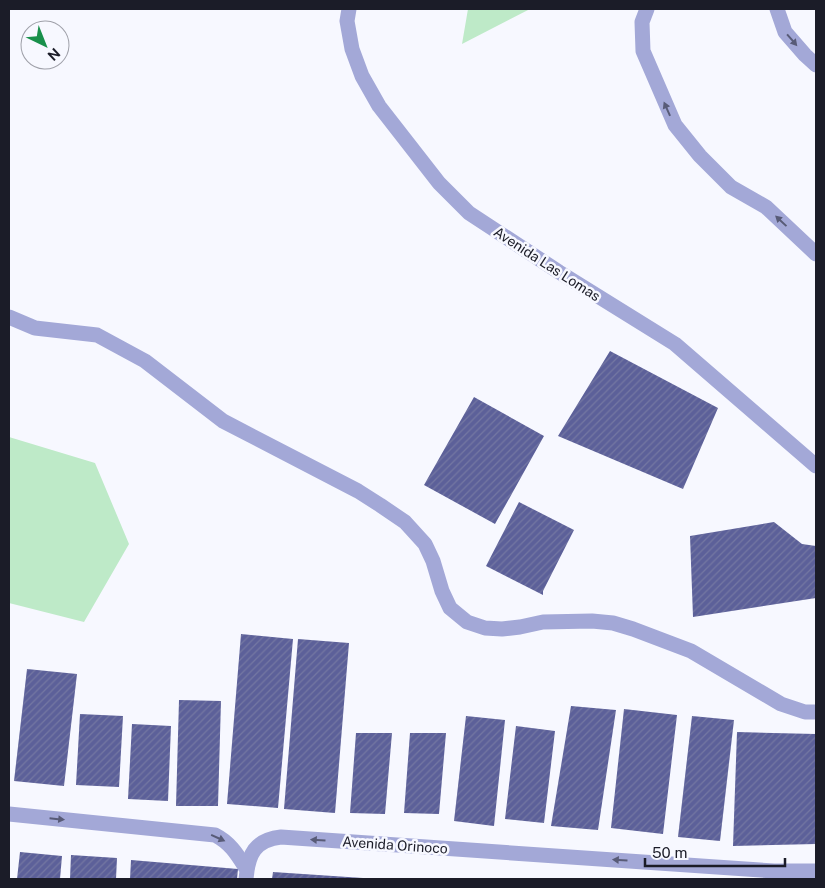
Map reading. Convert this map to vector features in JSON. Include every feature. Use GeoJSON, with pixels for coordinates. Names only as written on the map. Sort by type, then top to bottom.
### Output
{"type":"FeatureCollection","features":[{"type":"Feature","properties":{"kind":"street","name":"Avenida Las Lomas"},"geometry":{"type":"LineString","coordinates":[[349,9],[347,21],[352,49],[362,76],[379,106],[439,183],[469,213],[551,267],[675,344],[816,466]]}},
{"type":"Feature","properties":{"kind":"street"},"geometry":{"type":"LineString","coordinates":[[647,9],[642,22],[643,51],[675,125],[700,156],[731,187],[766,207],[816,254]]}},
{"type":"Feature","properties":{"kind":"street"},"geometry":{"type":"LineString","coordinates":[[777,9],[785,32],[816,65]]}},
{"type":"Feature","properties":{"kind":"street"},"geometry":{"type":"LineString","coordinates":[[9,317],[35,328],[98,336],[145,361],[223,421],[358,491],[380,505],[405,522],[425,544],[450,608],[467,622],[485,628],[502,629],[520,628],[543,622],[592,621],[613,623],[691,651],[781,704],[805,712],[816,712]]}},
{"type":"Feature","properties":{"kind":"street","name":"Avenida Orinoco"},"geometry":{"type":"LineString","coordinates":[[9,814],[215,835],[223,839],[234,850],[247,874]]}},
{"type":"Feature","properties":{"kind":"street","name":"Avenida Orinoco"},"geometry":{"type":"LineString","coordinates":[[247,874],[251,855],[256,848],[262,842],[281,837],[774,875],[816,871]]}},
{"type":"Feature","properties":{"kind":"green space"},"geometry":{"type":"Polygon","coordinates":[[[468,9],[530,9],[462,44],[468,9]]]}},
{"type":"Feature","properties":{"kind":"green space"},"geometry":{"type":"Polygon","coordinates":[[[9,437],[95,463],[129,544],[84,622],[9,603],[9,437]]]}},
{"type":"Feature","properties":{"kind":"building"},"geometry":{"type":"Polygon","coordinates":[[[610,351],[718,408],[683,489],[558,436],[610,351]]]}},
{"type":"Feature","properties":{"kind":"building"},"geometry":{"type":"Polygon","coordinates":[[[474,397],[544,436],[495,524],[424,485],[474,397]]]}},
{"type":"Feature","properties":{"kind":"building"},"geometry":{"type":"Polygon","coordinates":[[[519,502],[574,530],[543,591],[543,595],[486,566],[519,502]]]}},
{"type":"Feature","properties":{"kind":"building"},"geometry":{"type":"Polygon","coordinates":[[[774,522],[802,544],[816,546],[816,598],[693,617],[690,536],[774,522]]]}},
{"type":"Feature","properties":{"kind":"building"},"geometry":{"type":"Polygon","coordinates":[[[241,634],[293,639],[278,808],[227,804],[241,634]]]}},
{"type":"Feature","properties":{"kind":"building"},"geometry":{"type":"Polygon","coordinates":[[[298,639],[349,643],[335,813],[284,809],[298,639]]]}},
{"type":"Feature","properties":{"kind":"building"},"geometry":{"type":"Polygon","coordinates":[[[27,669],[77,674],[64,786],[14,781],[27,669]]]}},
{"type":"Feature","properties":{"kind":"building"},"geometry":{"type":"Polygon","coordinates":[[[179,700],[221,701],[218,806],[176,806],[179,700]]]}},
{"type":"Feature","properties":{"kind":"building"},"geometry":{"type":"Polygon","coordinates":[[[571,706],[616,710],[598,830],[551,826],[571,706]]]}},
{"type":"Feature","properties":{"kind":"building"},"geometry":{"type":"Polygon","coordinates":[[[624,709],[677,715],[663,834],[611,828],[624,709]]]}},
{"type":"Feature","properties":{"kind":"building"},"geometry":{"type":"Polygon","coordinates":[[[80,714],[123,716],[119,787],[76,785],[80,714]]]}},
{"type":"Feature","properties":{"kind":"building"},"geometry":{"type":"Polygon","coordinates":[[[466,716],[505,720],[494,826],[454,821],[466,716]]]}},
{"type":"Feature","properties":{"kind":"building"},"geometry":{"type":"Polygon","coordinates":[[[692,716],[734,720],[720,841],[678,837],[692,716]]]}},
{"type":"Feature","properties":{"kind":"building"},"geometry":{"type":"Polygon","coordinates":[[[132,724],[171,726],[168,801],[128,799],[132,724]]]}},
{"type":"Feature","properties":{"kind":"building"},"geometry":{"type":"Polygon","coordinates":[[[516,726],[555,731],[544,823],[505,819],[516,726]]]}},
{"type":"Feature","properties":{"kind":"building"},"geometry":{"type":"Polygon","coordinates":[[[737,732],[816,734],[816,844],[733,846],[737,732]]]}},
{"type":"Feature","properties":{"kind":"building"},"geometry":{"type":"Polygon","coordinates":[[[356,733],[392,733],[385,814],[350,813],[356,733]]]}},
{"type":"Feature","properties":{"kind":"building"},"geometry":{"type":"Polygon","coordinates":[[[410,733],[446,733],[439,814],[404,813],[410,733]]]}},
{"type":"Feature","properties":{"kind":"building"},"geometry":{"type":"Polygon","coordinates":[[[20,852],[62,856],[60,879],[17,879],[20,852]]]}},
{"type":"Feature","properties":{"kind":"building"},"geometry":{"type":"Polygon","coordinates":[[[71,855],[117,858],[116,879],[70,879],[71,855]]]}},
{"type":"Feature","properties":{"kind":"building"},"geometry":{"type":"Polygon","coordinates":[[[131,860],[238,869],[237,879],[130,879],[131,860]]]}},
{"type":"Feature","properties":{"kind":"building"},"geometry":{"type":"Polygon","coordinates":[[[273,872],[363,878],[363,879],[272,879],[273,872]]]}}]}
